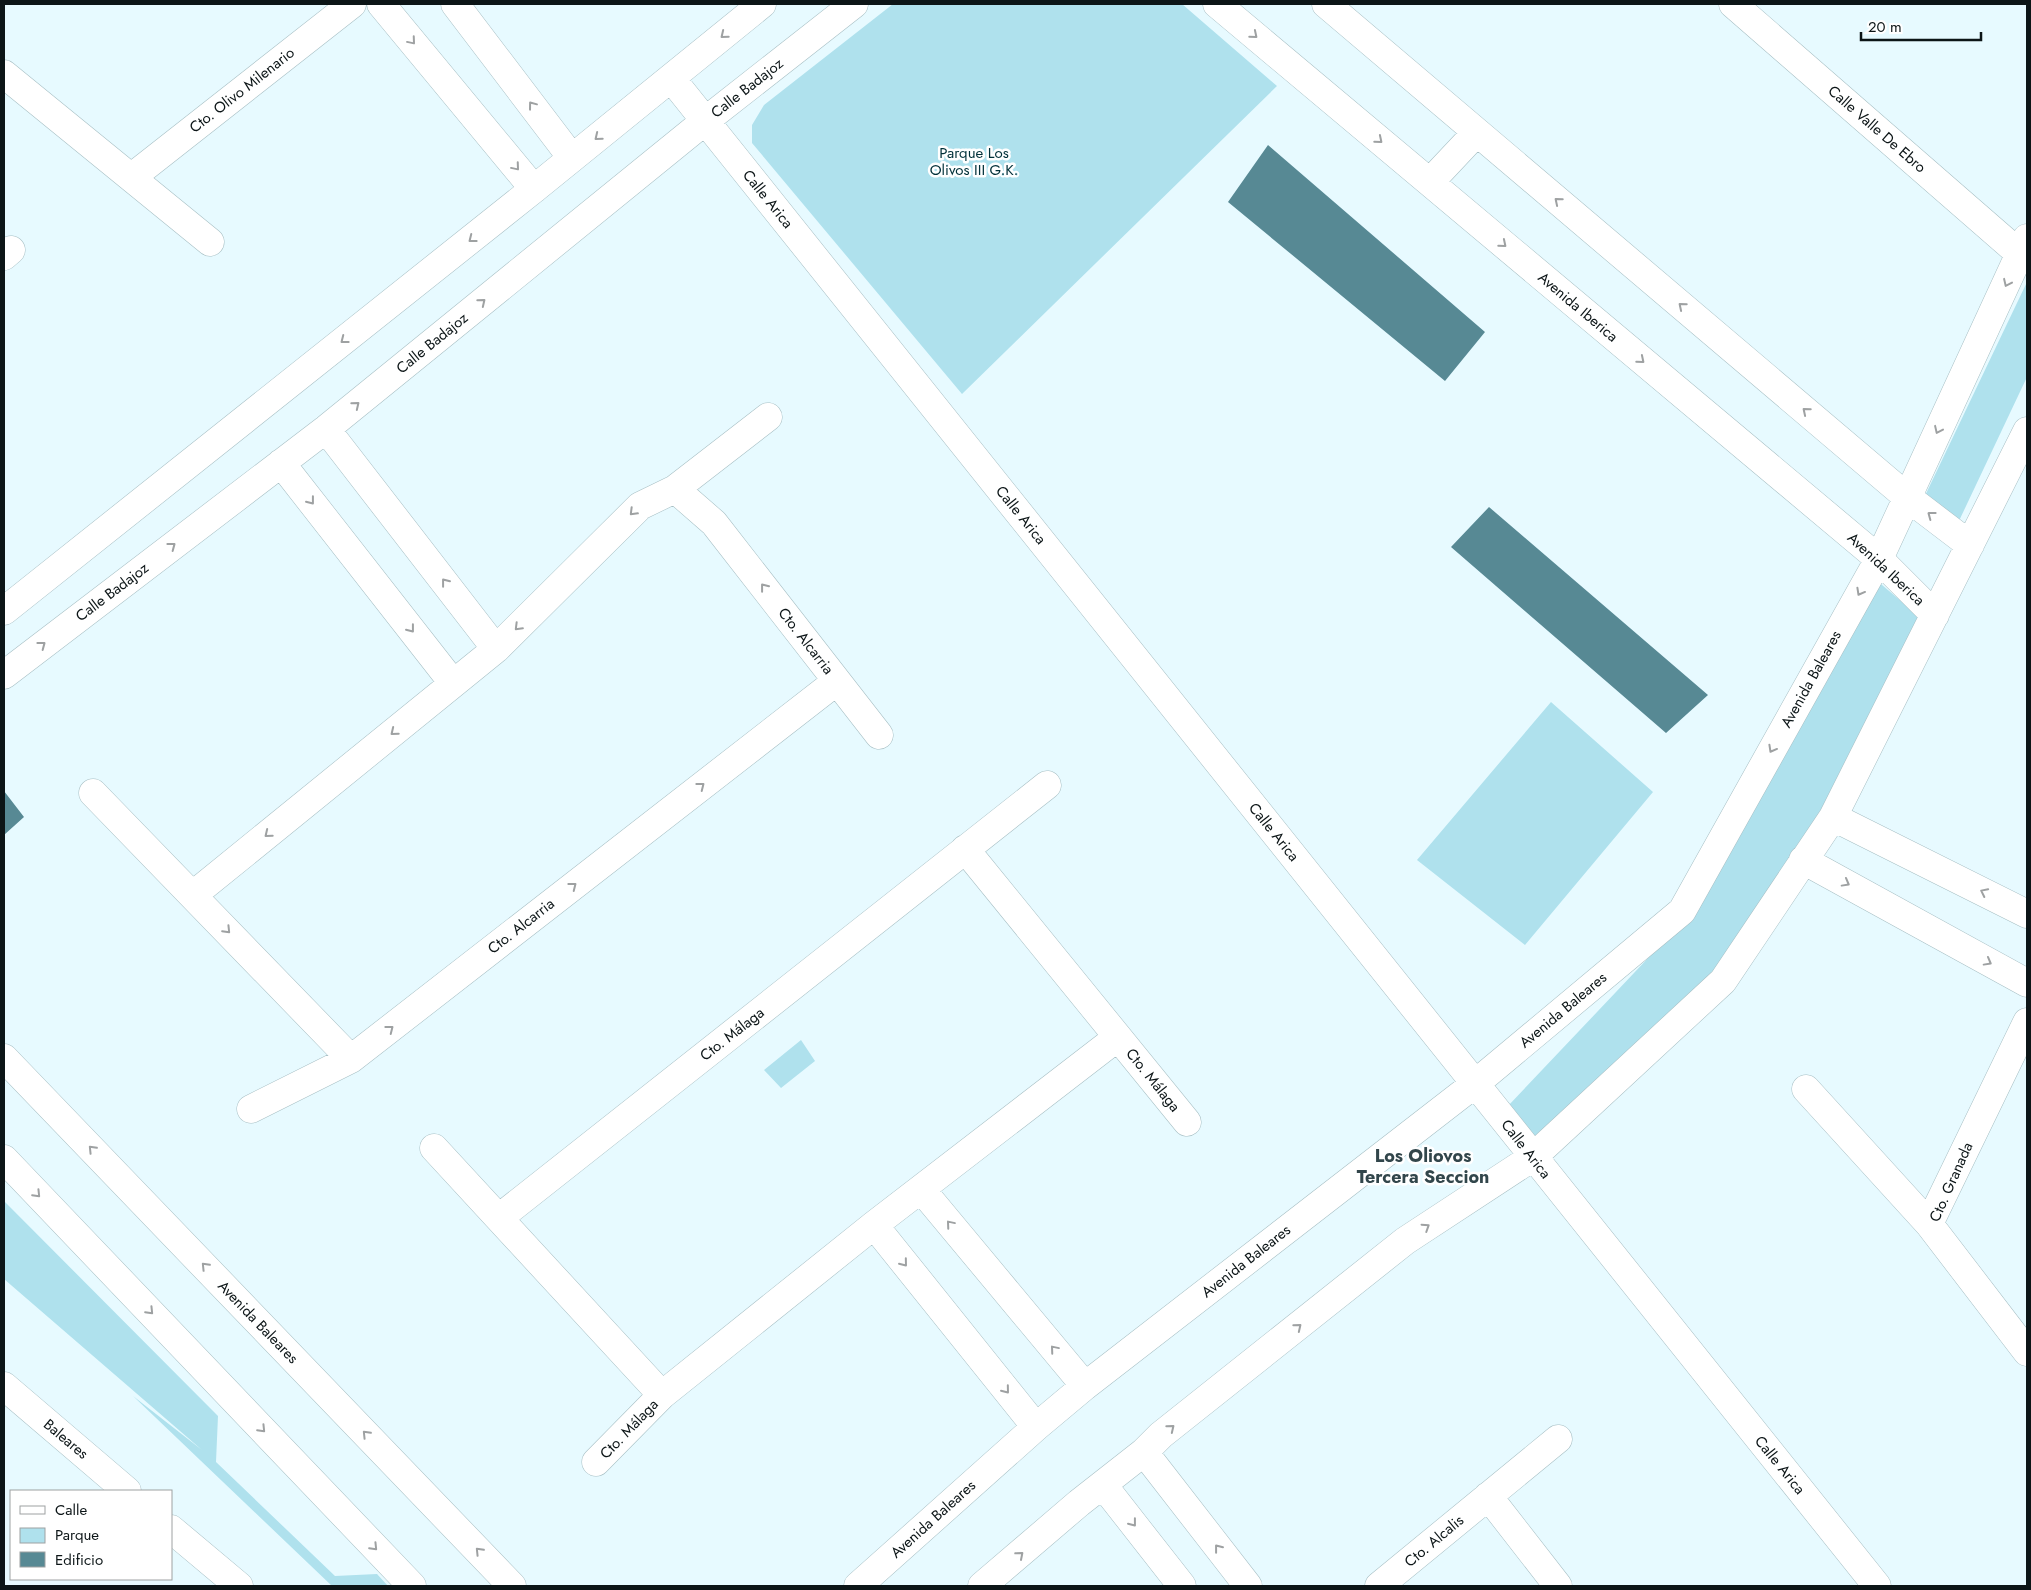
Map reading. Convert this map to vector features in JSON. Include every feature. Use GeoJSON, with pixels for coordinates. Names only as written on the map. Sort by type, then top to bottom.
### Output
{"type":"FeatureCollection","features":[{"type":"Feature","properties":{"kind":"street","name":"Cto. Olivo Milenario"},"geometry":{"type":"LineString","coordinates":[[132,177],[352,4]]}},
{"type":"Feature","properties":{"kind":"street"},"geometry":{"type":"LineString","coordinates":[[381,4],[534,189]]}},
{"type":"Feature","properties":{"kind":"street"},"geometry":{"type":"LineString","coordinates":[[455,4],[572,158]]}},
{"type":"Feature","properties":{"kind":"street"},"geometry":{"type":"LineString","coordinates":[[4,611],[534,189],[762,4]]}},
{"type":"Feature","properties":{"kind":"street","name":"Calle Badajoz"},"geometry":{"type":"LineString","coordinates":[[6,668],[326,429],[705,121],[854,4]]}},
{"type":"Feature","properties":{"kind":"street","name":"Avenida Iberica"},"geometry":{"type":"LineString","coordinates":[[1217,4],[1878,558],[1935,615]]}},
{"type":"Feature","properties":{"kind":"street"},"geometry":{"type":"LineString","coordinates":[[1326,4],[1907,497],[1970,545]]}},
{"type":"Feature","properties":{"kind":"street","name":"Calle Valle De Ebro"},"geometry":{"type":"LineString","coordinates":[[1733,4],[2024,246]]}},
{"type":"Feature","properties":{"kind":"street"},"geometry":{"type":"LineString","coordinates":[[4,74],[210,242]]}},
{"type":"Feature","properties":{"kind":"street","name":"Calle Arica"},"geometry":{"type":"LineString","coordinates":[[671,78],[1476,1083],[1532,1158],[1877,1586]]}},
{"type":"Feature","properties":{"kind":"street"},"geometry":{"type":"LineString","coordinates":[[1430,182],[1477,132]]}},
{"type":"Feature","properties":{"kind":"street","name":"Avenida Baleares"},"geometry":{"type":"LineString","coordinates":[[858,1586],[1036,1427],[1086,1386],[1476,1083],[1682,911],[1878,558],[2024,246]]}},
{"type":"Feature","properties":{"kind":"street"},"geometry":{"type":"LineString","coordinates":[[193,895],[496,649],[640,506],[675,489],[768,417]]}},
{"type":"Feature","properties":{"kind":"street"},"geometry":{"type":"LineString","coordinates":[[326,429],[496,649]]}},
{"type":"Feature","properties":{"kind":"street"},"geometry":{"type":"LineString","coordinates":[[982,1586],[1161,1436],[1405,1241],[1532,1158],[1723,981],[1833,817],[2027,431]]}},
{"type":"Feature","properties":{"kind":"street"},"geometry":{"type":"LineString","coordinates":[[281,463],[453,683]]}},
{"type":"Feature","properties":{"kind":"street","name":"Cto. Alcarria"},"geometry":{"type":"LineString","coordinates":[[251,1109],[351,1059],[837,681],[714,523],[675,489]]}},
{"type":"Feature","properties":{"kind":"street"},"geometry":{"type":"LineString","coordinates":[[837,681],[879,735]]}},
{"type":"Feature","properties":{"kind":"street","name":"Cto. Málaga"},"geometry":{"type":"LineString","coordinates":[[499,1218],[1048,785]]}},
{"type":"Feature","properties":{"kind":"street"},"geometry":{"type":"LineString","coordinates":[[93,793],[351,1059]]}},
{"type":"Feature","properties":{"kind":"street"},"geometry":{"type":"LineString","coordinates":[[1833,817],[2027,914]]}},
{"type":"Feature","properties":{"kind":"street","name":"Cto. Málaga"},"geometry":{"type":"LineString","coordinates":[[966,849],[1187,1122]]}},
{"type":"Feature","properties":{"kind":"street"},"geometry":{"type":"LineString","coordinates":[[1803,860],[2027,983]]}},
{"type":"Feature","properties":{"kind":"street","name":"Cto. Granada"},"geometry":{"type":"LineString","coordinates":[[2027,1022],[1929,1224],[2027,1352]]}},
{"type":"Feature","properties":{"kind":"street","name":"Cto. Málaga"},"geometry":{"type":"LineString","coordinates":[[596,1462],[662,1395],[921,1189],[1118,1037]]}},
{"type":"Feature","properties":{"kind":"street","name":"Avenida Baleares"},"geometry":{"type":"LineString","coordinates":[[4,1058],[512,1586]]}},
{"type":"Feature","properties":{"kind":"street"},"geometry":{"type":"LineString","coordinates":[[1806,1089],[1929,1224]]}},
{"type":"Feature","properties":{"kind":"street","name":"Cto. Málaga"},"geometry":{"type":"LineString","coordinates":[[434,1148],[662,1395]]}},
{"type":"Feature","properties":{"kind":"street"},"geometry":{"type":"LineString","coordinates":[[4,1159],[412,1586]]}},
{"type":"Feature","properties":{"kind":"street"},"geometry":{"type":"LineString","coordinates":[[921,1189],[1086,1386]]}},
{"type":"Feature","properties":{"kind":"street"},"geometry":{"type":"LineString","coordinates":[[874,1226],[1036,1427]]}},
{"type":"Feature","properties":{"kind":"street","name":"Baleares"},"geometry":{"type":"LineString","coordinates":[[4,1386],[126,1490]]}},
{"type":"Feature","properties":{"kind":"street","name":"Cto. Alcalis"},"geometry":{"type":"LineString","coordinates":[[1379,1586],[1558,1439]]}},
{"type":"Feature","properties":{"kind":"street"},"geometry":{"type":"LineString","coordinates":[[1144,1452],[1248,1586]]}},
{"type":"Feature","properties":{"kind":"street"},"geometry":{"type":"LineString","coordinates":[[1103,1485],[1182,1586]]}},
{"type":"Feature","properties":{"kind":"street"},"geometry":{"type":"LineString","coordinates":[[1488,1496],[1558,1586]]}},
{"type":"Feature","properties":{"kind":"street"},"geometry":{"type":"LineString","coordinates":[[172,1530],[239,1586]]}},
{"type":"Feature","properties":{"kind":"green space","name":"Parque Los Olivos III G.K."},"geometry":{"type":"Polygon","coordinates":[[[893,4],[1182,4],[1277,86],[962,394],[752,143],[752,125],[764,105],[893,4]]]}},
{"type":"Feature","properties":{"kind":"green space"},"geometry":{"type":"Polygon","coordinates":[[[2027,282],[2027,377],[1958,523],[1922,502],[2027,282]]]}},
{"type":"Feature","properties":{"kind":"green space"},"geometry":{"type":"Polygon","coordinates":[[[1875,579],[1922,619],[1849,764],[1720,973],[1543,1157],[1508,1106],[1687,917],[1875,579]]]}},
{"type":"Feature","properties":{"kind":"green space"},"geometry":{"type":"Polygon","coordinates":[[[1551,702],[1653,792],[1525,945],[1417,860],[1551,702]]]}},
{"type":"Feature","properties":{"kind":"green space"},"geometry":{"type":"Polygon","coordinates":[[[801,1040],[815,1061],[781,1088],[764,1070],[801,1040]]]}},
{"type":"Feature","properties":{"kind":"green space"},"geometry":{"type":"Polygon","coordinates":[[[4,1201],[218,1416],[216,1462],[335,1576],[377,1574],[388,1586],[332,1586],[133,1396],[202,1450],[4,1279],[4,1201]]]}},
{"type":"Feature","properties":{"kind":"building"},"geometry":{"type":"Polygon","coordinates":[[[1268,145],[1485,332],[1445,381],[1228,202],[1268,145]]]}},
{"type":"Feature","properties":{"kind":"building"},"geometry":{"type":"Polygon","coordinates":[[[1489,507],[1708,695],[1666,733],[1451,547],[1489,507]]]}},
{"type":"Feature","properties":{"kind":"building"},"geometry":{"type":"Polygon","coordinates":[[[4,791],[24,817],[4,835],[4,791]]]}},
{"type":"Feature","properties":{"kind":"district","name":"Los Oliovos Tercera Seccion"},"geometry":{"type":"Point","coordinates":[1423,1166]}}]}
